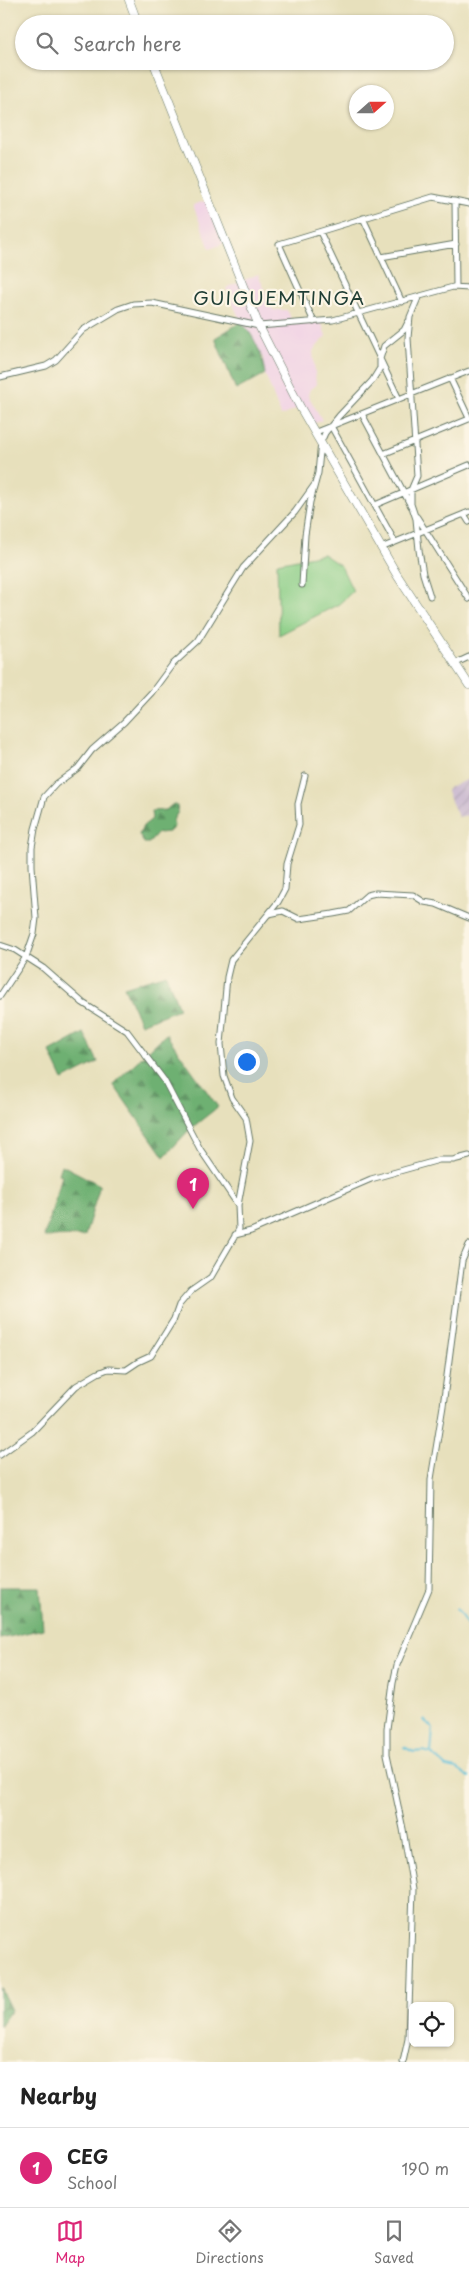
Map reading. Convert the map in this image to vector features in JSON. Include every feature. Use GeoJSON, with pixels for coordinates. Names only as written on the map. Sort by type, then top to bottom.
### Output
{"type":"FeatureCollection","features":[{"type":"Feature","properties":{"kind":"street"},"geometry":{"type":"LineString","coordinates":[[129,0],[135,15]]}},
{"type":"Feature","properties":{"kind":"street"},"geometry":{"type":"LineString","coordinates":[[157,70],[259,326],[300,407],[381,548],[469,685]]}},
{"type":"Feature","properties":{"kind":"street"},"geometry":{"type":"LineString","coordinates":[[314,322],[279,244],[433,197],[469,204]]}},
{"type":"Feature","properties":{"kind":"street"},"geometry":{"type":"LineString","coordinates":[[455,201],[456,287]]}},
{"type":"Feature","properties":{"kind":"street"},"geometry":{"type":"LineString","coordinates":[[363,218],[402,302]]}},
{"type":"Feature","properties":{"kind":"street"},"geometry":{"type":"LineString","coordinates":[[320,232],[399,399]]}},
{"type":"Feature","properties":{"kind":"street"},"geometry":{"type":"LineString","coordinates":[[381,257],[456,244]]}},
{"type":"Feature","properties":{"kind":"street"},"geometry":{"type":"LineString","coordinates":[[0,377],[46,366],[56,360],[83,330],[118,309],[133,304],[152,303],[259,326],[333,320],[456,287],[469,288]]}},
{"type":"Feature","properties":{"kind":"street"},"geometry":{"type":"LineString","coordinates":[[302,584],[305,535],[321,442],[331,426],[372,381],[380,368],[380,359],[384,346],[404,330],[418,298]]}},
{"type":"Feature","properties":{"kind":"street"},"geometry":{"type":"LineString","coordinates":[[410,317],[408,338],[413,393],[416,476],[411,490],[423,574],[430,596]]}},
{"type":"Feature","properties":{"kind":"street"},"geometry":{"type":"LineString","coordinates":[[316,432],[469,371]]}},
{"type":"Feature","properties":{"kind":"street"},"geometry":{"type":"LineString","coordinates":[[383,454],[469,418],[450,378]]}},
{"type":"Feature","properties":{"kind":"street"},"geometry":{"type":"LineString","coordinates":[[362,414],[424,531],[469,599]]}},
{"type":"Feature","properties":{"kind":"street"},"geometry":{"type":"LineString","coordinates":[[331,426],[396,542]]}},
{"type":"Feature","properties":{"kind":"street"},"geometry":{"type":"LineString","coordinates":[[375,505],[469,465]]}},
{"type":"Feature","properties":{"kind":"street"},"geometry":{"type":"LineString","coordinates":[[0,996],[26,957],[34,934],[36,918],[32,847],[35,828],[44,797],[56,784],[78,768],[92,750],[124,722],[152,692],[172,665],[198,642],[244,568],[295,512],[315,484]]}},
{"type":"Feature","properties":{"kind":"street"},"geometry":{"type":"LineString","coordinates":[[381,548],[467,513],[469,522]]}},
{"type":"Feature","properties":{"kind":"street"},"geometry":{"type":"LineString","coordinates":[[454,664],[469,657]]}},
{"type":"Feature","properties":{"kind":"street"},"geometry":{"type":"LineString","coordinates":[[0,1456],[32,1432],[76,1386],[108,1369],[126,1370],[151,1356],[174,1318],[179,1305],[191,1291],[211,1277],[239,1229],[238,1205],[250,1141],[246,1118],[232,1098],[224,1076],[221,1044],[222,1018],[231,960],[268,914],[284,889],[287,864],[299,825],[298,804],[305,776]]}},
{"type":"Feature","properties":{"kind":"street"},"geometry":{"type":"LineString","coordinates":[[268,914],[283,911],[299,919],[349,911],[367,895],[376,893],[413,895],[424,902],[436,904],[469,918]]}},
{"type":"Feature","properties":{"kind":"street"},"geometry":{"type":"LineString","coordinates":[[0,945],[26,957],[52,975],[87,1007],[127,1031],[164,1080],[200,1149],[238,1205]]}},
{"type":"Feature","properties":{"kind":"street"},"geometry":{"type":"LineString","coordinates":[[235,1235],[251,1231],[371,1180],[439,1160],[453,1160],[469,1156]]}},
{"type":"Feature","properties":{"kind":"street"},"geometry":{"type":"LineString","coordinates":[[403,2062],[408,2039],[413,1888],[387,1754],[386,1729],[392,1683],[397,1665],[430,1589],[431,1478],[443,1406],[462,1261],[469,1245]]}},
{"type":"Feature","properties":{"kind":"shaded area"},"geometry":{"type":"Polygon","coordinates":[[[208,200],[225,243],[210,249],[193,205],[208,200]]]}},
{"type":"Feature","properties":{"kind":"shaded area"},"geometry":{"type":"Polygon","coordinates":[[[258,274],[273,310],[287,310],[293,323],[321,321],[326,336],[313,351],[316,385],[310,389],[308,395],[322,420],[311,425],[300,407],[281,416],[265,374],[263,358],[241,322],[226,288],[258,274]]]}},
{"type":"Feature","properties":{"kind":"shaded area"},"geometry":{"type":"Polygon","coordinates":[[[469,779],[469,815],[458,817],[447,792],[448,788],[469,779]]]}},
{"type":"Feature","properties":{"kind":"green space"},"geometry":{"type":"Polygon","coordinates":[[[241,322],[257,346],[265,374],[236,390],[215,338],[241,322]]]}},
{"type":"Feature","properties":{"kind":"green space"},"geometry":{"type":"Polygon","coordinates":[[[323,554],[341,566],[353,591],[339,604],[279,635],[277,563],[323,554]]]}},
{"type":"Feature","properties":{"kind":"green space"},"geometry":{"type":"Polygon","coordinates":[[[173,804],[177,806],[178,812],[173,820],[174,827],[169,832],[158,833],[149,843],[144,843],[139,835],[143,826],[152,819],[151,811],[166,810],[173,804]]]}},
{"type":"Feature","properties":{"kind":"green space"},"geometry":{"type":"Polygon","coordinates":[[[166,974],[179,1009],[141,1024],[124,987],[166,974]]]}},
{"type":"Feature","properties":{"kind":"green space"},"geometry":{"type":"Polygon","coordinates":[[[84,1033],[98,1062],[63,1080],[50,1052],[84,1033]]]}},
{"type":"Feature","properties":{"kind":"green space"},"geometry":{"type":"Polygon","coordinates":[[[166,1034],[218,1107],[190,1129],[164,1157],[113,1084],[166,1034]]]}},
{"type":"Feature","properties":{"kind":"green space"},"geometry":{"type":"Polygon","coordinates":[[[62,1165],[100,1185],[85,1236],[44,1237],[62,1176],[59,1174],[62,1165]]]}},
{"type":"Feature","properties":{"kind":"green space"},"geometry":{"type":"Polygon","coordinates":[[[0,1587],[40,1587],[43,1629],[0,1639],[0,1587]]]}},
{"type":"Feature","properties":{"kind":"green space"},"geometry":{"type":"Polygon","coordinates":[[[0,1988],[11,2010],[0,2026],[0,1988]]]}},
{"type":"Feature","properties":{"kind":"waterway"},"geometry":{"type":"LineString","coordinates":[[456,1609],[469,1627]]}},
{"type":"Feature","properties":{"kind":"waterway"},"geometry":{"type":"LineString","coordinates":[[424,1720],[433,1729],[431,1753]]}},
{"type":"Feature","properties":{"kind":"waterway"},"geometry":{"type":"LineString","coordinates":[[404,1747],[414,1752],[423,1751],[431,1753],[447,1767],[457,1769],[469,1777]]}},
{"type":"Feature","properties":{"kind":"place","name":"CEG"},"geometry":{"type":"Point","coordinates":[193,1209]}},
{"type":"Feature","properties":{"kind":"district","name":"GUIGUEMTINGA"},"geometry":{"type":"Point","coordinates":[279,298]}}]}
